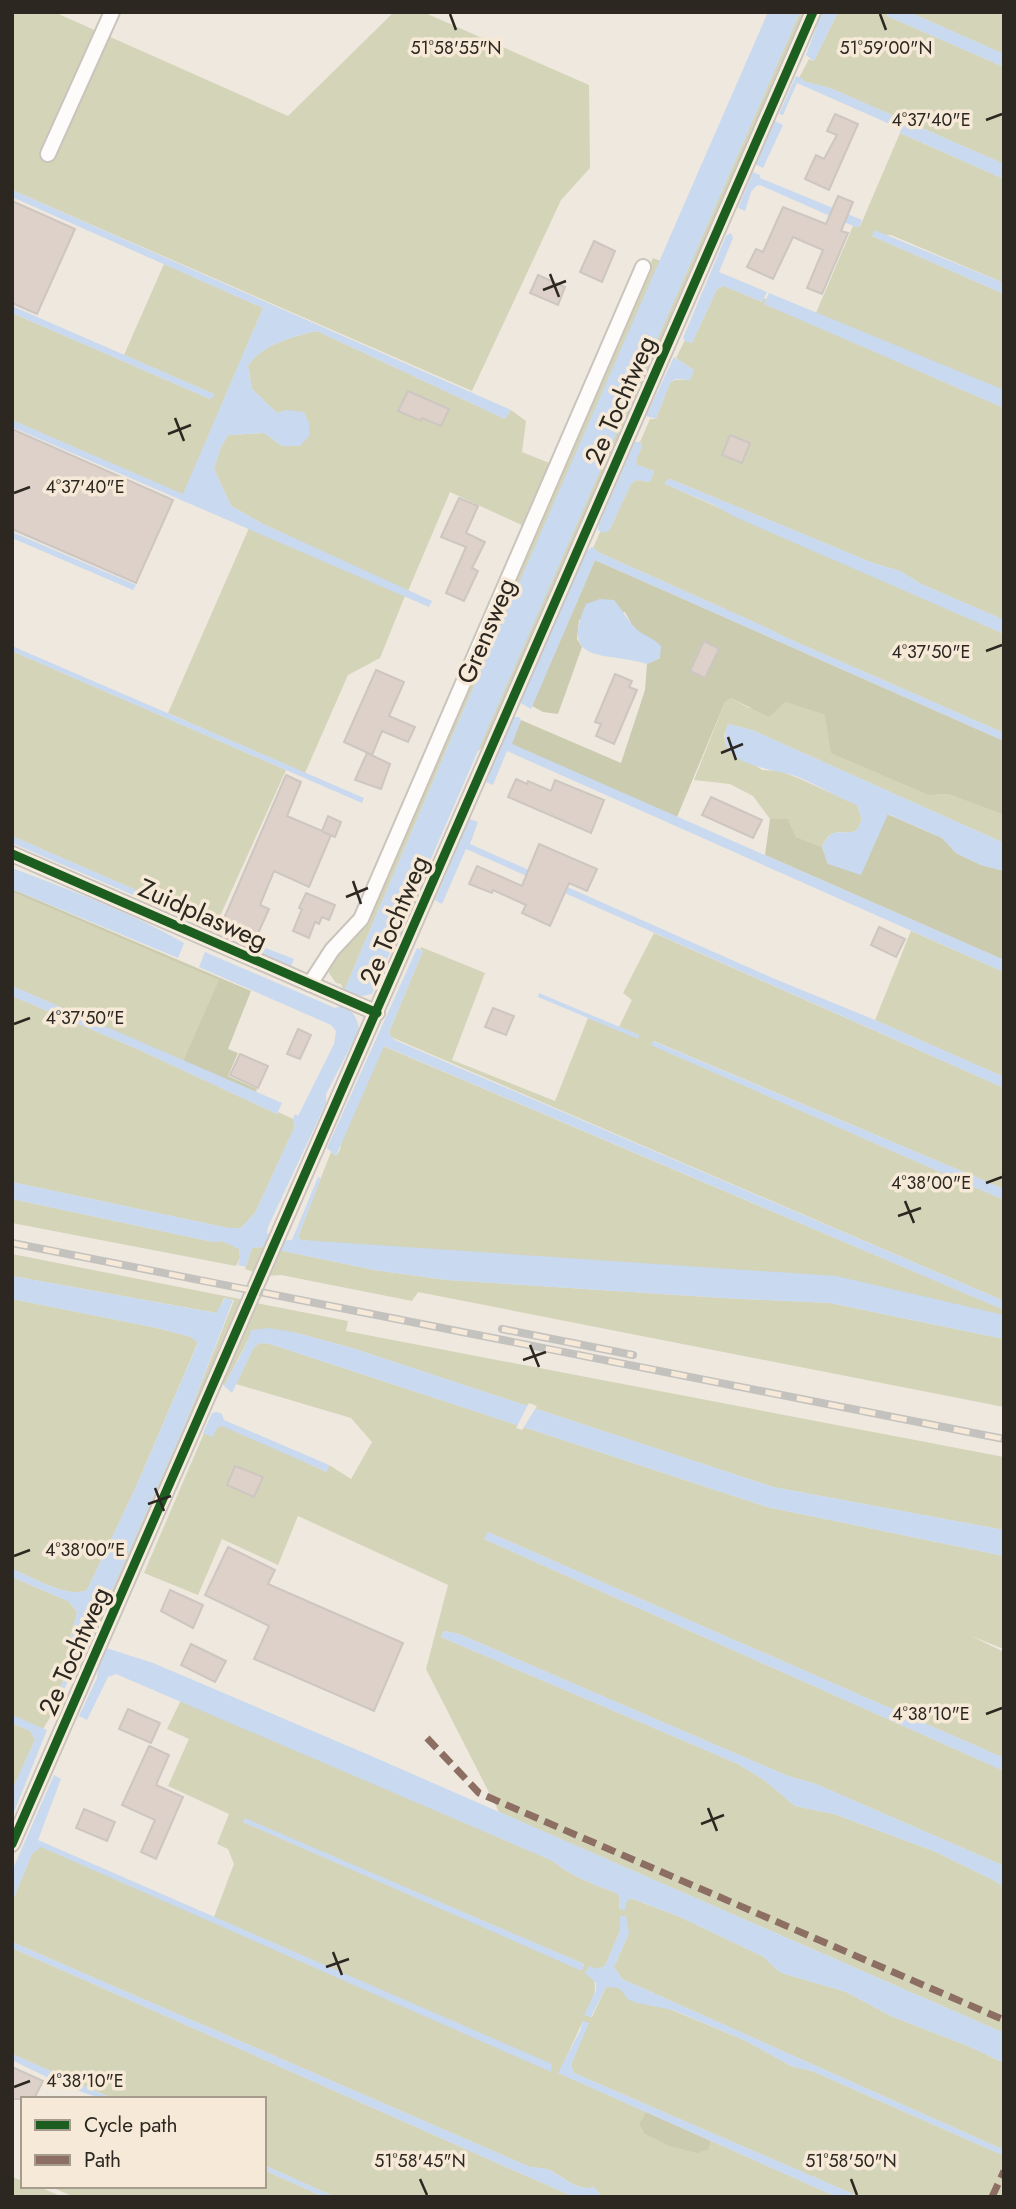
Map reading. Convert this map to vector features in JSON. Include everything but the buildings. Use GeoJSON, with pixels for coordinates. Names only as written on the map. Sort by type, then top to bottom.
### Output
{"type":"FeatureCollection","features":[{"type":"Feature","properties":{"kind":"street"},"geometry":{"type":"LineString","coordinates":[[48,154],[112,12]]}},
{"type":"Feature","properties":{"kind":"street","name":"2e Tochtweg"},"geometry":{"type":"LineString","coordinates":[[12,1844],[813,12]]}},
{"type":"Feature","properties":{"kind":"street","name":"Grensweg"},"geometry":{"type":"LineString","coordinates":[[310,984],[332,950],[361,919],[643,268]]}},
{"type":"Feature","properties":{"kind":"street","name":"Zuidplasweg"},"geometry":{"type":"LineString","coordinates":[[12,854],[377,1013]]}},
{"type":"Feature","properties":{"kind":"green space"},"geometry":{"type":"Polygon","coordinates":[[[12,12],[54,12],[288,116],[394,12],[423,12],[589,85],[590,168],[561,200],[472,391],[12,190],[12,12]]]}},
{"type":"Feature","properties":{"kind":"green space"},"geometry":{"type":"Polygon","coordinates":[[[800,12],[805,12],[484,746],[477,752],[800,12]]]}},
{"type":"Feature","properties":{"kind":"green space"},"geometry":{"type":"Polygon","coordinates":[[[838,12],[888,12],[887,16],[1004,67],[1004,164],[830,88],[802,81],[803,79],[799,78],[809,59],[814,61],[838,12]]]}},
{"type":"Feature","properties":{"kind":"green space"},"geometry":{"type":"Polygon","coordinates":[[[909,12],[1004,12],[1004,54],[909,12]]]}},
{"type":"Feature","properties":{"kind":"green space"},"geometry":{"type":"Polygon","coordinates":[[[900,133],[1004,179],[1004,283],[891,235],[872,236],[1004,294],[1004,394],[816,313],[853,226],[859,227],[861,224],[900,133]]]}},
{"type":"Feature","properties":{"kind":"green space"},"geometry":{"type":"Polygon","coordinates":[[[653,258],[661,261],[460,718],[344,991],[341,984],[336,983],[329,973],[331,960],[342,949],[653,258]]]}},
{"type":"Feature","properties":{"kind":"green space"},"geometry":{"type":"Polygon","coordinates":[[[164,264],[263,308],[183,495],[12,420],[12,313],[210,399],[214,394],[124,355],[164,264]]]}},
{"type":"Feature","properties":{"kind":"green space"},"geometry":{"type":"Polygon","coordinates":[[[724,286],[762,302],[764,298],[765,304],[1004,408],[1004,620],[921,584],[900,571],[873,563],[670,479],[665,484],[1004,634],[1004,733],[785,637],[593,548],[600,532],[609,531],[631,484],[637,480],[650,482],[654,471],[637,465],[636,461],[642,446],[640,442],[650,419],[656,419],[670,383],[675,380],[690,380],[694,370],[676,358],[685,340],[692,343],[717,289],[724,286]]]}},
{"type":"Feature","properties":{"kind":"green space"},"geometry":{"type":"Polygon","coordinates":[[[317,331],[505,419],[511,410],[526,421],[522,452],[552,464],[526,527],[450,492],[408,591],[263,524],[231,506],[214,469],[228,435],[264,433],[282,446],[300,446],[287,410],[277,413],[252,389],[248,366],[269,347],[317,331]]]}},
{"type":"Feature","properties":{"kind":"green space"},"geometry":{"type":"Polygon","coordinates":[[[249,528],[405,596],[380,658],[348,675],[305,773],[168,713],[249,528]]]}},
{"type":"Feature","properties":{"kind":"green space"},"geometry":{"type":"Polygon","coordinates":[[[595,560],[1004,741],[1004,815],[948,794],[929,795],[831,753],[825,715],[785,702],[769,717],[731,698],[725,702],[677,817],[511,744],[521,720],[621,763],[645,690],[647,664],[660,658],[632,625],[625,612],[579,620],[577,639],[582,647],[558,714],[543,712],[532,706],[595,560]]]}},
{"type":"Feature","properties":{"kind":"green space"},"geometry":{"type":"Polygon","coordinates":[[[12,651],[286,770],[216,925],[12,836],[12,651]]]}},
{"type":"Feature","properties":{"kind":"green space"},"geometry":{"type":"Polygon","coordinates":[[[731,698],[749,708],[785,702],[825,715],[929,795],[948,794],[1004,815],[1004,843],[752,730],[728,724],[724,736],[726,745],[762,770],[779,771],[798,778],[857,805],[862,820],[856,831],[832,834],[822,847],[796,837],[788,819],[770,819],[753,796],[730,784],[694,780],[725,702],[731,698]]]}},
{"type":"Feature","properties":{"kind":"green space"},"geometry":{"type":"Polygon","coordinates":[[[887,814],[942,838],[956,853],[981,865],[1004,871],[1004,960],[765,855],[770,819],[788,819],[796,837],[822,847],[828,864],[887,814]]]}},
{"type":"Feature","properties":{"kind":"green space"},"geometry":{"type":"Polygon","coordinates":[[[12,889],[251,991],[228,1049],[238,1053],[228,1076],[257,1089],[256,1092],[183,1061],[219,980],[12,892],[12,889]]]}},
{"type":"Feature","properties":{"kind":"green space"},"geometry":{"type":"Polygon","coordinates":[[[12,892],[220,980],[183,1061],[12,986],[12,892]]]}},
{"type":"Feature","properties":{"kind":"green space"},"geometry":{"type":"Polygon","coordinates":[[[911,931],[1004,972],[1004,1077],[875,1020],[911,931]]]}},
{"type":"Feature","properties":{"kind":"green space"},"geometry":{"type":"Polygon","coordinates":[[[654,933],[1004,1088],[1004,1189],[654,1041],[652,1045],[1004,1200],[1004,1301],[391,1037],[389,1032],[423,951],[421,947],[485,973],[452,1060],[555,1101],[588,1018],[638,1038],[639,1035],[619,1027],[632,1000],[623,993],[654,933]]]}},
{"type":"Feature","properties":{"kind":"green space"},"geometry":{"type":"Polygon","coordinates":[[[12,996],[293,1119],[295,1126],[255,1213],[241,1228],[228,1228],[12,1182],[12,996]]]}},
{"type":"Feature","properties":{"kind":"green space"},"geometry":{"type":"Polygon","coordinates":[[[383,1046],[1002,1309],[1004,1315],[301,1240],[298,1237],[331,1152],[336,1156],[340,1150],[383,1046]]]}},
{"type":"Feature","properties":{"kind":"green space"},"geometry":{"type":"Polygon","coordinates":[[[12,1199],[213,1242],[222,1241],[239,1249],[240,1258],[236,1266],[12,1223],[12,1199]]]}},
{"type":"Feature","properties":{"kind":"green space"},"geometry":{"type":"Polygon","coordinates":[[[264,1247],[374,1270],[447,1280],[830,1303],[1004,1339],[1004,1407],[418,1292],[412,1301],[281,1275],[266,1276],[245,1269],[252,1248],[264,1247]]]}},
{"type":"Feature","properties":{"kind":"green space"},"geometry":{"type":"Polygon","coordinates":[[[12,1254],[245,1300],[100,1631],[94,1637],[97,1624],[186,1422],[234,1300],[224,1298],[217,1313],[12,1276],[12,1254]]]}},
{"type":"Feature","properties":{"kind":"green space"},"geometry":{"type":"Polygon","coordinates":[[[12,1299],[157,1328],[191,1337],[198,1342],[135,1489],[87,1590],[79,1592],[60,1589],[12,1569],[12,1299]]]}},
{"type":"Feature","properties":{"kind":"green space"},"geometry":{"type":"Polygon","coordinates":[[[256,1303],[348,1321],[346,1331],[1004,1457],[1004,1530],[773,1487],[352,1348],[293,1332],[248,1340],[224,1386],[222,1380],[256,1303]]]}},
{"type":"Feature","properties":{"kind":"green space"},"geometry":{"type":"Polygon","coordinates":[[[259,1343],[270,1344],[767,1507],[1004,1556],[1004,1649],[971,1636],[1004,1652],[1004,1758],[488,1532],[484,1539],[1004,1771],[1004,1866],[459,1634],[444,1631],[441,1637],[738,1764],[764,1780],[795,1806],[834,1814],[936,1852],[999,1883],[1004,1891],[1004,2033],[499,1812],[426,1669],[448,1585],[298,1516],[278,1565],[222,1539],[198,1595],[144,1573],[211,1417],[326,1472],[329,1465],[351,1479],[372,1442],[351,1418],[236,1384],[254,1347],[259,1343]]]}},
{"type":"Feature","properties":{"kind":"green space"},"geometry":{"type":"Polygon","coordinates":[[[12,1577],[68,1601],[77,1612],[68,1646],[71,1661],[53,1706],[55,1709],[43,1729],[12,1715],[12,1577]]]}},
{"type":"Feature","properties":{"kind":"green space"},"geometry":{"type":"Polygon","coordinates":[[[181,1700],[553,1861],[592,1884],[617,1893],[620,1899],[619,1909],[630,1898],[680,1917],[764,1957],[778,1971],[846,1992],[893,2017],[1004,2063],[1004,2197],[860,2197],[574,2073],[571,2065],[588,2024],[583,2021],[559,2073],[646,2112],[639,2124],[709,2149],[711,2141],[837,2197],[602,2197],[594,2187],[581,2187],[547,2169],[530,2167],[12,1942],[12,1902],[32,1854],[41,1846],[552,2065],[214,1917],[234,1864],[228,1849],[217,1844],[229,1814],[168,1786],[189,1739],[167,1729],[181,1700]],[[245,1819],[243,1822],[582,1970],[584,1964],[245,1819]],[[620,1916],[620,1931],[605,1966],[597,1969],[592,1977],[595,1991],[585,2015],[592,2017],[606,1987],[614,1986],[744,2040],[791,2066],[812,2071],[1002,2153],[1002,2149],[622,1979],[614,1967],[629,1933],[620,1916]]]}},
{"type":"Feature","properties":{"kind":"green space"},"geometry":{"type":"Polygon","coordinates":[[[12,1723],[30,1731],[35,1740],[12,1790],[12,1723]]]}},
{"type":"Feature","properties":{"kind":"green space"},"geometry":{"type":"Polygon","coordinates":[[[12,1948],[574,2197],[335,2197],[266,2166],[266,2097],[109,2097],[12,2054],[12,1948]]]}},
{"type":"Feature","properties":{"kind":"green space"},"geometry":{"type":"Polygon","coordinates":[[[646,2112],[711,2141],[709,2149],[697,2153],[670,2146],[645,2134],[639,2124],[646,2112]]]}},
{"type":"Feature","properties":{"kind":"green space"},"geometry":{"type":"Polygon","coordinates":[[[266,2171],[324,2197],[74,2197],[54,2188],[266,2188],[266,2171]]]}},
{"type":"Feature","properties":{"kind":"green space"},"geometry":{"type":"Polygon","coordinates":[[[12,2177],[21,2180],[21,2188],[42,2188],[62,2197],[12,2197],[12,2177]]]}},
{"type":"Feature","properties":{"kind":"water"},"geometry":{"type":"Polygon","coordinates":[[[768,12],[800,12],[372,994],[362,996],[344,991],[460,718],[768,12]]]}},
{"type":"Feature","properties":{"kind":"water"},"geometry":{"type":"Polygon","coordinates":[[[822,12],[838,12],[814,61],[806,55],[822,12]]]}},
{"type":"Feature","properties":{"kind":"water"},"geometry":{"type":"Polygon","coordinates":[[[888,12],[909,12],[1004,54],[1004,67],[887,16],[888,12]]]}},
{"type":"Feature","properties":{"kind":"water"},"geometry":{"type":"Polygon","coordinates":[[[796,76],[803,81],[830,88],[1004,164],[1004,179],[797,83],[783,115],[779,114],[796,76]]]}},
{"type":"Feature","properties":{"kind":"water"},"geometry":{"type":"Polygon","coordinates":[[[775,121],[783,125],[763,168],[755,164],[775,121]]]}},
{"type":"Feature","properties":{"kind":"water"},"geometry":{"type":"Polygon","coordinates":[[[753,172],[760,175],[760,178],[862,220],[859,227],[760,185],[751,192],[745,211],[738,208],[753,172]]]}},
{"type":"Feature","properties":{"kind":"water"},"geometry":{"type":"Polygon","coordinates":[[[12,190],[511,410],[505,419],[317,331],[269,347],[248,366],[252,389],[277,413],[287,410],[304,412],[310,435],[300,446],[282,446],[264,433],[228,435],[214,469],[231,506],[263,524],[432,601],[429,607],[12,427],[12,420],[183,494],[263,308],[12,197],[12,190]]]}},
{"type":"Feature","properties":{"kind":"water"},"geometry":{"type":"Polygon","coordinates":[[[874,230],[1004,283],[1004,294],[872,236],[874,230]]]}},
{"type":"Feature","properties":{"kind":"water"},"geometry":{"type":"Polygon","coordinates":[[[731,233],[733,238],[719,272],[767,292],[762,302],[724,286],[717,289],[692,343],[686,342],[683,338],[726,236],[731,233]]]}},
{"type":"Feature","properties":{"kind":"water"},"geometry":{"type":"Polygon","coordinates":[[[769,293],[1004,390],[1004,408],[764,304],[769,293]]]}},
{"type":"Feature","properties":{"kind":"water"},"geometry":{"type":"Polygon","coordinates":[[[12,306],[214,394],[214,397],[210,399],[12,313],[12,306]]]}},
{"type":"Feature","properties":{"kind":"water"},"geometry":{"type":"Polygon","coordinates":[[[674,357],[694,370],[690,380],[675,379],[670,383],[656,419],[646,416],[674,357]]]}},
{"type":"Feature","properties":{"kind":"water"},"geometry":{"type":"Polygon","coordinates":[[[635,442],[640,442],[642,446],[637,465],[654,471],[650,482],[637,480],[631,484],[609,531],[603,533],[598,530],[599,524],[635,442]]]}},
{"type":"Feature","properties":{"kind":"water"},"geometry":{"type":"Polygon","coordinates":[[[670,479],[873,563],[900,571],[921,584],[1004,620],[1004,634],[665,484],[665,481],[670,479]]]}},
{"type":"Feature","properties":{"kind":"water"},"geometry":{"type":"Polygon","coordinates":[[[12,532],[136,585],[133,590],[12,538],[12,532]]]}},
{"type":"Feature","properties":{"kind":"water"},"geometry":{"type":"Polygon","coordinates":[[[592,547],[785,637],[1004,733],[1004,741],[595,560],[531,709],[521,703],[520,698],[586,551],[592,547]]]}},
{"type":"Feature","properties":{"kind":"water"},"geometry":{"type":"Polygon","coordinates":[[[600,599],[614,600],[636,629],[661,646],[660,658],[647,664],[603,656],[583,647],[578,638],[579,624],[586,604],[600,599]]]}},
{"type":"Feature","properties":{"kind":"water"},"geometry":{"type":"Polygon","coordinates":[[[12,646],[364,798],[362,803],[12,651],[12,646]]]}},
{"type":"Feature","properties":{"kind":"water"},"geometry":{"type":"Polygon","coordinates":[[[513,717],[519,717],[521,720],[512,744],[1004,960],[1004,972],[507,751],[493,785],[486,782],[513,717]]]}},
{"type":"Feature","properties":{"kind":"water"},"geometry":{"type":"Polygon","coordinates":[[[728,724],[752,730],[1004,843],[1004,871],[981,865],[956,853],[942,838],[888,814],[861,875],[828,864],[822,847],[832,834],[856,831],[862,820],[857,805],[798,777],[747,763],[736,757],[728,749],[725,738],[728,724]]]}},
{"type":"Feature","properties":{"kind":"water"},"geometry":{"type":"Polygon","coordinates":[[[469,819],[478,822],[470,844],[1004,1077],[1004,1088],[466,849],[442,904],[435,900],[469,819]]]}},
{"type":"Feature","properties":{"kind":"water"},"geometry":{"type":"Polygon","coordinates":[[[12,836],[235,933],[233,938],[12,843],[12,836]]]}},
{"type":"Feature","properties":{"kind":"water"},"geometry":{"type":"Polygon","coordinates":[[[12,868],[100,902],[184,943],[178,958],[12,889],[12,868]]]}},
{"type":"Feature","properties":{"kind":"water"},"geometry":{"type":"Polygon","coordinates":[[[255,944],[294,959],[291,966],[252,950],[255,944]]]}},
{"type":"Feature","properties":{"kind":"water"},"geometry":{"type":"Polygon","coordinates":[[[417,948],[423,951],[389,1032],[397,1041],[1004,1301],[1004,1310],[384,1046],[336,1156],[327,1148],[417,948]]]}},
{"type":"Feature","properties":{"kind":"water"},"geometry":{"type":"Polygon","coordinates":[[[205,952],[335,1008],[341,1006],[354,1015],[358,1025],[359,1030],[326,1094],[326,1103],[268,1227],[267,1233],[273,1238],[292,1240],[318,1177],[321,1178],[298,1237],[301,1240],[836,1276],[1004,1315],[1004,1339],[830,1303],[447,1280],[374,1270],[264,1247],[252,1248],[246,1267],[238,1265],[239,1249],[222,1241],[213,1242],[12,1199],[12,1182],[228,1228],[241,1228],[255,1213],[295,1126],[295,1114],[298,1116],[334,1044],[336,1031],[331,1025],[199,967],[205,952]]]}},
{"type":"Feature","properties":{"kind":"water"},"geometry":{"type":"Polygon","coordinates":[[[12,986],[282,1103],[277,1114],[135,1048],[12,996],[12,986]]]}},
{"type":"Feature","properties":{"kind":"water"},"geometry":{"type":"Polygon","coordinates":[[[539,993],[639,1035],[638,1039],[538,997],[539,993]]]}},
{"type":"Feature","properties":{"kind":"water"},"geometry":{"type":"Polygon","coordinates":[[[653,1041],[1004,1189],[1004,1200],[651,1045],[653,1041]]]}},
{"type":"Feature","properties":{"kind":"water"},"geometry":{"type":"Polygon","coordinates":[[[12,1276],[216,1313],[225,1298],[233,1300],[186,1422],[97,1624],[94,1637],[106,1648],[153,1663],[369,1755],[1004,2033],[1004,2063],[893,2017],[846,1992],[778,1971],[764,1957],[680,1917],[631,1898],[626,1903],[625,1910],[619,1909],[620,1899],[617,1893],[576,1876],[553,1861],[116,1674],[108,1677],[87,1720],[79,1716],[97,1678],[98,1667],[85,1660],[75,1666],[55,1709],[53,1706],[71,1661],[68,1646],[77,1612],[68,1601],[12,1577],[12,1569],[70,1592],[87,1590],[135,1489],[198,1343],[191,1337],[157,1328],[12,1299],[12,1276]]]}},
{"type":"Feature","properties":{"kind":"water"},"geometry":{"type":"Polygon","coordinates":[[[268,1328],[352,1348],[773,1487],[1004,1530],[1004,1556],[767,1507],[270,1344],[259,1343],[254,1347],[232,1393],[224,1386],[251,1330],[268,1328]]]}},
{"type":"Feature","properties":{"kind":"water"},"geometry":{"type":"Polygon","coordinates":[[[212,1413],[222,1414],[224,1420],[329,1465],[327,1472],[222,1426],[217,1428],[213,1437],[203,1433],[212,1413]]]}},
{"type":"Feature","properties":{"kind":"water"},"geometry":{"type":"Polygon","coordinates":[[[488,1532],[1004,1758],[1004,1771],[484,1539],[488,1532]]]}},
{"type":"Feature","properties":{"kind":"water"},"geometry":{"type":"Polygon","coordinates":[[[444,1631],[459,1634],[1004,1866],[1004,1891],[999,1883],[936,1852],[834,1814],[795,1806],[764,1780],[738,1764],[441,1637],[444,1631]]]}},
{"type":"Feature","properties":{"kind":"water"},"geometry":{"type":"Polygon","coordinates":[[[12,1715],[47,1730],[12,1817],[12,1790],[35,1740],[30,1731],[12,1723],[12,1715]]]}},
{"type":"Feature","properties":{"kind":"water"},"geometry":{"type":"Polygon","coordinates":[[[54,1775],[61,1779],[38,1840],[552,2064],[551,2072],[41,1847],[32,1854],[12,1902],[12,1871],[54,1775]]]}},
{"type":"Feature","properties":{"kind":"water"},"geometry":{"type":"Polygon","coordinates":[[[245,1818],[584,1964],[582,1971],[243,1822],[245,1818]]]}},
{"type":"Feature","properties":{"kind":"water"},"geometry":{"type":"Polygon","coordinates":[[[620,1916],[626,1916],[629,1933],[614,1967],[622,1979],[1002,2149],[1002,2153],[812,2071],[791,2066],[744,2040],[673,2010],[637,2003],[628,1999],[619,1988],[606,1987],[591,2017],[584,2015],[596,1990],[596,1983],[585,1973],[589,1966],[597,1969],[605,1966],[620,1931],[620,1916]]]}},
{"type":"Feature","properties":{"kind":"water"},"geometry":{"type":"Polygon","coordinates":[[[12,1942],[530,2167],[547,2169],[581,2187],[594,2187],[602,2197],[574,2197],[12,1948],[12,1942]]]}},
{"type":"Feature","properties":{"kind":"water"},"geometry":{"type":"Polygon","coordinates":[[[583,2021],[589,2023],[571,2065],[574,2073],[860,2197],[837,2197],[558,2073],[583,2021]]]}},
{"type":"Feature","properties":{"kind":"water"},"geometry":{"type":"Polygon","coordinates":[[[12,2054],[109,2097],[90,2095],[12,2060],[12,2054]]]}},
{"type":"Feature","properties":{"kind":"water"},"geometry":{"type":"Polygon","coordinates":[[[266,2166],[335,2197],[324,2197],[266,2171],[266,2166]]]}},
{"type":"Feature","properties":{"kind":"pier"},"geometry":{"type":"Polygon","coordinates":[[[529,1403],[537,1406],[522,1430],[516,1428],[529,1403]]]}},
{"type":"Feature","properties":{"kind":"railway"},"geometry":{"type":"LineString","coordinates":[[12,1243],[1004,1439]]}},
{"type":"Feature","properties":{"kind":"railway"},"geometry":{"type":"LineString","coordinates":[[502,1329],[633,1355]]}},
{"type":"Feature","properties":{"kind":"marked path"},"geometry":{"type":"LineString","coordinates":[[427,1738],[479,1793],[1004,2020]]}},
{"type":"Feature","properties":{"kind":"marked path"},"geometry":{"type":"LineString","coordinates":[[992,2197],[1004,2171]]}},
{"type":"Feature","properties":{"kind":"cycle path"},"geometry":{"type":"LineString","coordinates":[[12,1844],[813,12]]}},
{"type":"Feature","properties":{"kind":"cycle path"},"geometry":{"type":"LineString","coordinates":[[12,854],[377,1013]]}}]}
